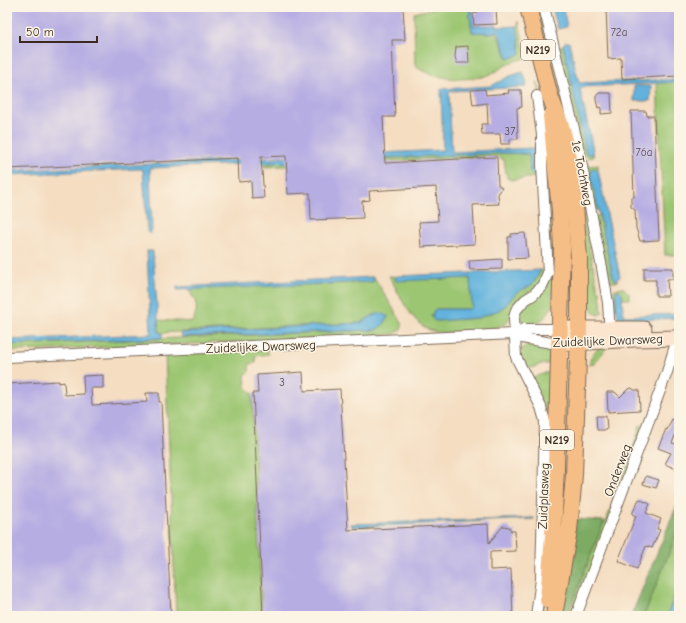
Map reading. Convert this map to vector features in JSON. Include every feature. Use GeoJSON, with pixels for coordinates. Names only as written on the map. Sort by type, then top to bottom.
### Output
{"type":"FeatureCollection","features":[{"type":"Feature","properties":{"kind":"main road","name":"1e Tochtweg"},"geometry":{"type":"LineString","coordinates":[[528,7],[560,211],[562,248],[559,337]]}},
{"type":"Feature","properties":{"kind":"main road","name":"1e Tochtweg"},"geometry":{"type":"LineString","coordinates":[[543,95],[562,129],[568,152],[575,205],[579,258],[579,336]]}},
{"type":"Feature","properties":{"kind":"main road","name":"Zuidplasweg"},"geometry":{"type":"LineString","coordinates":[[554,616],[569,530],[574,475],[579,336]]}},
{"type":"Feature","properties":{"kind":"main road","name":"Zuidplasweg"},"geometry":{"type":"LineString","coordinates":[[546,616],[556,475],[559,337]]}},
{"type":"Feature","properties":{"kind":"street","name":"1e Tochtweg"},"geometry":{"type":"LineString","coordinates":[[544,7],[577,141],[608,303],[610,335]]}},
{"type":"Feature","properties":{"kind":"street","name":"1e Tochtweg"},"geometry":{"type":"LineString","coordinates":[[514,334],[514,318],[516,310],[524,300],[539,291],[545,282],[548,273],[542,165],[543,95]]}},
{"type":"Feature","properties":{"kind":"street","name":"Zuidelijke Dwarsweg"},"geometry":{"type":"LineString","coordinates":[[7,357],[514,334],[524,329],[559,337]]}},
{"type":"Feature","properties":{"kind":"street","name":"Zuidelijke Dwarsweg"},"geometry":{"type":"LineString","coordinates":[[514,334],[522,338],[679,334]]}},
{"type":"Feature","properties":{"kind":"street","name":"Zuidplasweg"},"geometry":{"type":"LineString","coordinates":[[514,334],[516,357],[541,407],[545,421],[541,578],[536,616]]}},
{"type":"Feature","properties":{"kind":"street","name":"Onderweg"},"geometry":{"type":"LineString","coordinates":[[576,616],[668,372],[679,334]]}},
{"type":"Feature","properties":{"kind":"green space"},"geometry":{"type":"Polygon","coordinates":[[[440,7],[469,7],[472,32],[490,33],[496,31],[508,59],[519,21],[526,57],[512,62],[489,75],[465,79],[447,78],[430,74],[415,66],[414,13],[440,7]]]}},
{"type":"Feature","properties":{"kind":"green space"},"geometry":{"type":"Polygon","coordinates":[[[540,13],[551,56],[546,57],[534,14],[540,13]]]}},
{"type":"Feature","properties":{"kind":"green space"},"geometry":{"type":"Polygon","coordinates":[[[563,45],[573,89],[592,155],[593,150],[594,157],[589,158],[583,154],[559,47],[563,45]]]}},
{"type":"Feature","properties":{"kind":"green space"},"geometry":{"type":"Polygon","coordinates":[[[547,60],[552,60],[565,111],[586,208],[582,212],[598,290],[600,290],[602,313],[599,315],[593,312],[587,298],[547,60]]]}},
{"type":"Feature","properties":{"kind":"green space"},"geometry":{"type":"Polygon","coordinates":[[[537,81],[541,92],[545,115],[553,307],[551,307],[546,316],[539,322],[530,324],[521,320],[519,314],[524,305],[538,296],[547,287],[543,115],[537,81]]]}},
{"type":"Feature","properties":{"kind":"green space"},"geometry":{"type":"Polygon","coordinates":[[[679,82],[679,255],[665,255],[657,83],[679,82]]]}},
{"type":"Feature","properties":{"kind":"green space"},"geometry":{"type":"Polygon","coordinates":[[[537,147],[538,176],[511,180],[507,178],[504,160],[497,156],[264,167],[264,163],[504,153],[529,154],[530,171],[534,175],[535,148],[537,147]]]}},
{"type":"Feature","properties":{"kind":"green space"},"geometry":{"type":"Polygon","coordinates":[[[598,165],[598,170],[593,168],[598,210],[593,210],[586,169],[588,166],[598,165]]]}},
{"type":"Feature","properties":{"kind":"green space"},"geometry":{"type":"Polygon","coordinates":[[[599,215],[613,277],[615,280],[618,280],[617,282],[609,280],[595,218],[599,215]]]}},
{"type":"Feature","properties":{"kind":"green space"},"geometry":{"type":"Polygon","coordinates":[[[541,270],[544,271],[540,284],[534,290],[517,301],[510,318],[506,323],[491,328],[451,333],[441,333],[428,329],[414,318],[389,276],[440,279],[470,278],[472,307],[470,309],[436,309],[433,315],[431,315],[436,321],[478,318],[499,310],[506,305],[516,293],[535,281],[541,270]]]}},
{"type":"Feature","properties":{"kind":"green space"},"geometry":{"type":"Polygon","coordinates":[[[372,277],[374,277],[402,323],[401,330],[394,334],[291,340],[7,351],[7,345],[376,330],[386,319],[386,316],[374,315],[360,323],[159,333],[158,320],[193,322],[196,312],[196,305],[188,289],[372,282],[374,281],[372,277]]]}},
{"type":"Feature","properties":{"kind":"green space"},"geometry":{"type":"Polygon","coordinates":[[[622,287],[629,293],[629,299],[622,299],[622,293],[615,306],[616,309],[613,309],[611,293],[615,289],[622,287]]]}},
{"type":"Feature","properties":{"kind":"green space"},"geometry":{"type":"Polygon","coordinates":[[[530,343],[545,349],[551,359],[552,364],[542,364],[533,368],[523,365],[520,358],[522,349],[530,343]]]}},
{"type":"Feature","properties":{"kind":"green space"},"geometry":{"type":"Polygon","coordinates":[[[608,346],[594,364],[589,365],[591,357],[595,351],[608,346]]]}},
{"type":"Feature","properties":{"kind":"green space"},"geometry":{"type":"Polygon","coordinates":[[[267,350],[269,354],[255,356],[256,363],[249,364],[249,372],[245,375],[246,387],[252,393],[262,616],[176,616],[165,354],[267,350]]]}},
{"type":"Feature","properties":{"kind":"green space"},"geometry":{"type":"Polygon","coordinates":[[[552,372],[546,585],[542,616],[539,616],[548,421],[530,379],[552,372]]]}},
{"type":"Feature","properties":{"kind":"green space"},"geometry":{"type":"Polygon","coordinates":[[[640,425],[644,427],[573,616],[567,616],[603,524],[605,523],[632,452],[640,425]]]}},
{"type":"Feature","properties":{"kind":"green space"},"geometry":{"type":"Polygon","coordinates":[[[679,500],[679,528],[644,616],[631,616],[679,500]]]}},
{"type":"Feature","properties":{"kind":"green space"},"geometry":{"type":"Polygon","coordinates":[[[577,519],[604,521],[567,616],[557,616],[577,519]]]}},
{"type":"Feature","properties":{"kind":"green space"},"geometry":{"type":"Polygon","coordinates":[[[679,528],[679,582],[667,616],[644,616],[679,528]]]}},
{"type":"Feature","properties":{"kind":"water"},"geometry":{"type":"Polygon","coordinates":[[[469,7],[473,7],[474,26],[517,26],[521,54],[508,59],[498,31],[490,33],[472,32],[469,7]]]}},
{"type":"Feature","properties":{"kind":"water"},"geometry":{"type":"Polygon","coordinates":[[[552,7],[563,7],[567,27],[558,29],[552,7]]]}},
{"type":"Feature","properties":{"kind":"water"},"geometry":{"type":"Polygon","coordinates":[[[565,42],[569,42],[579,83],[679,79],[679,82],[582,87],[580,89],[593,150],[592,155],[590,155],[586,153],[563,45],[565,42]]]}},
{"type":"Feature","properties":{"kind":"water"},"geometry":{"type":"Polygon","coordinates":[[[523,72],[527,83],[526,87],[451,91],[449,93],[452,152],[535,148],[535,175],[533,175],[530,171],[529,154],[504,153],[150,168],[152,231],[148,233],[143,170],[141,169],[7,175],[7,171],[443,150],[441,89],[491,86],[510,76],[523,72]]]}},
{"type":"Feature","properties":{"kind":"water"},"geometry":{"type":"Polygon","coordinates":[[[634,86],[651,86],[650,101],[634,101],[634,86]]]}},
{"type":"Feature","properties":{"kind":"water"},"geometry":{"type":"Polygon","coordinates":[[[593,168],[598,170],[620,277],[615,280],[613,277],[590,173],[593,168]]]}},
{"type":"Feature","properties":{"kind":"water"},"geometry":{"type":"Polygon","coordinates":[[[147,251],[153,251],[159,332],[162,333],[162,338],[7,345],[7,340],[151,334],[147,251]]]}},
{"type":"Feature","properties":{"kind":"water"},"geometry":{"type":"Polygon","coordinates":[[[541,270],[532,285],[516,293],[506,305],[499,310],[478,318],[436,321],[433,320],[431,315],[433,315],[433,311],[436,309],[470,309],[472,307],[470,278],[396,281],[395,278],[397,276],[541,270]]]}},
{"type":"Feature","properties":{"kind":"water"},"geometry":{"type":"Polygon","coordinates":[[[372,277],[374,280],[372,282],[177,290],[177,287],[372,277]]]}},
{"type":"Feature","properties":{"kind":"water"},"geometry":{"type":"Polygon","coordinates":[[[619,290],[622,293],[624,316],[679,314],[679,318],[619,321],[616,310],[616,291],[619,290]]]}},
{"type":"Feature","properties":{"kind":"water"},"geometry":{"type":"Polygon","coordinates":[[[383,313],[388,316],[388,318],[386,319],[385,323],[376,330],[181,337],[180,333],[360,323],[374,315],[383,313]]]}},
{"type":"Feature","properties":{"kind":"water"},"geometry":{"type":"Polygon","coordinates":[[[534,518],[352,527],[351,524],[534,518]]]}},
{"type":"Feature","properties":{"kind":"water"},"geometry":{"type":"Polygon","coordinates":[[[679,582],[679,616],[667,616],[679,582]]]}},
{"type":"Feature","properties":{"kind":"building"},"geometry":{"type":"Polygon","coordinates":[[[7,7],[403,7],[405,40],[392,40],[395,117],[383,117],[385,163],[497,157],[498,185],[502,188],[498,194],[499,204],[473,205],[475,244],[421,247],[419,222],[438,221],[436,187],[369,191],[370,200],[362,201],[363,218],[311,220],[310,193],[288,194],[286,156],[261,157],[264,198],[252,199],[251,181],[239,182],[238,158],[7,169],[7,7]]]}},
{"type":"Feature","properties":{"kind":"building"},"geometry":{"type":"Polygon","coordinates":[[[477,7],[496,7],[497,24],[474,25],[473,14],[477,13],[477,7]]]}},
{"type":"Feature","properties":{"kind":"building"},"geometry":{"type":"Polygon","coordinates":[[[606,7],[679,7],[679,76],[622,79],[621,58],[608,59],[606,7]]]}},
{"type":"Feature","properties":{"kind":"building"},"geometry":{"type":"Polygon","coordinates":[[[468,46],[469,63],[457,63],[455,57],[456,47],[468,46]]]}},
{"type":"Feature","properties":{"kind":"building"},"geometry":{"type":"Polygon","coordinates":[[[485,89],[486,95],[509,93],[508,90],[521,90],[522,107],[517,108],[518,139],[510,139],[510,144],[501,144],[500,134],[482,134],[481,124],[488,124],[487,103],[473,105],[471,90],[485,89]]]}},
{"type":"Feature","properties":{"kind":"building"},"geometry":{"type":"Polygon","coordinates":[[[599,93],[611,93],[612,113],[601,114],[601,107],[598,108],[596,100],[596,96],[599,93]]]}},
{"type":"Feature","properties":{"kind":"building"},"geometry":{"type":"Polygon","coordinates":[[[631,111],[646,111],[647,116],[654,116],[659,240],[640,241],[636,228],[635,210],[631,207],[631,197],[634,197],[631,111]]]}},
{"type":"Feature","properties":{"kind":"building"},"geometry":{"type":"Polygon","coordinates":[[[525,233],[528,258],[508,259],[508,237],[511,237],[511,234],[525,233]]]}},
{"type":"Feature","properties":{"kind":"building"},"geometry":{"type":"Polygon","coordinates":[[[502,259],[502,269],[470,270],[469,261],[502,259]]]}},
{"type":"Feature","properties":{"kind":"building"},"geometry":{"type":"Polygon","coordinates":[[[644,268],[673,268],[673,279],[667,279],[668,296],[656,296],[656,280],[644,280],[644,268]]]}},
{"type":"Feature","properties":{"kind":"building"},"geometry":{"type":"Polygon","coordinates":[[[303,372],[304,391],[340,389],[348,530],[488,524],[489,543],[503,526],[509,527],[511,531],[515,531],[516,551],[490,552],[490,570],[511,569],[513,616],[263,616],[253,393],[258,393],[257,375],[303,372]]]}},
{"type":"Feature","properties":{"kind":"building"},"geometry":{"type":"Polygon","coordinates":[[[103,375],[103,388],[91,388],[92,405],[147,402],[146,393],[159,393],[159,402],[161,402],[171,616],[7,616],[7,384],[59,381],[59,383],[64,382],[65,395],[84,394],[83,376],[103,375]]]}},
{"type":"Feature","properties":{"kind":"building"},"geometry":{"type":"Polygon","coordinates":[[[632,388],[634,390],[639,390],[640,410],[608,412],[607,392],[615,392],[620,397],[628,389],[632,388]]]}},
{"type":"Feature","properties":{"kind":"building"},"geometry":{"type":"Polygon","coordinates":[[[596,416],[606,416],[607,430],[597,430],[596,416]]]}},
{"type":"Feature","properties":{"kind":"building"},"geometry":{"type":"Polygon","coordinates":[[[672,419],[679,422],[679,426],[672,443],[675,444],[679,436],[679,461],[676,469],[665,464],[671,453],[658,448],[672,419]]]}},
{"type":"Feature","properties":{"kind":"building"},"geometry":{"type":"Polygon","coordinates":[[[646,476],[659,480],[656,488],[643,484],[646,476]]]}},
{"type":"Feature","properties":{"kind":"building"},"geometry":{"type":"Polygon","coordinates":[[[639,499],[650,504],[646,513],[661,519],[657,529],[660,530],[652,548],[646,546],[637,569],[618,561],[636,516],[632,514],[639,499]]]}}]}
